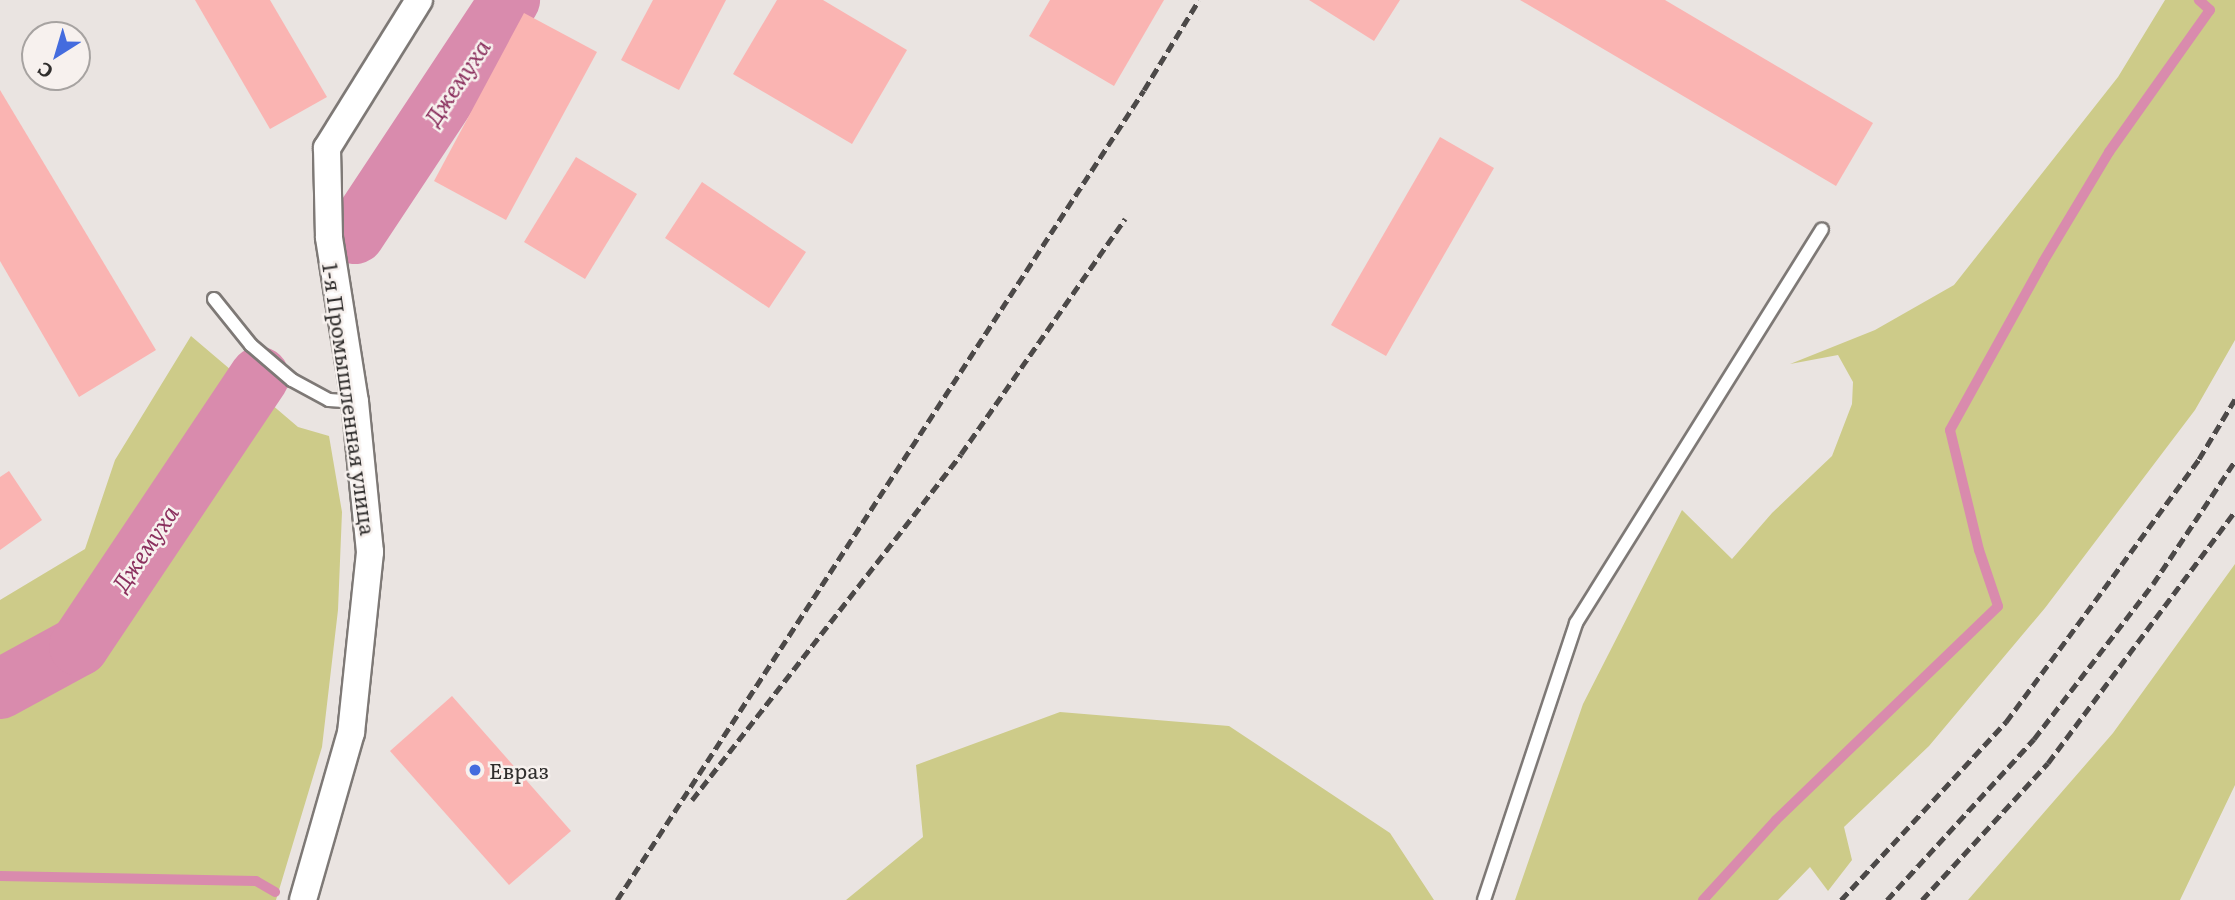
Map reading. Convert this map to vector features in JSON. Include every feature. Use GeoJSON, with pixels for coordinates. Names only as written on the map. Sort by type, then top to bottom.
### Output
{"type":"FeatureCollection","features":[{"type":"Feature","properties":{"kind":"street","name":"1-я Промышленная улица"},"geometry":{"type":"LineString","coordinates":[[303,900],[351,733],[370,552],[355,402],[329,237],[327,148],[419,0]]}},
{"type":"Feature","properties":{"kind":"lane"},"geometry":{"type":"LineString","coordinates":[[1484,900],[1576,623],[1822,230]]}},
{"type":"Feature","properties":{"kind":"lane"},"geometry":{"type":"LineString","coordinates":[[214,299],[251,345],[292,380],[328,400],[355,402]]}},
{"type":"Feature","properties":{"kind":"shaded area"},"geometry":{"type":"Polygon","coordinates":[[[2165,0],[2235,0],[2235,340],[2195,410],[2045,608],[1929,746],[1844,827],[1852,860],[1828,891],[1810,867],[1778,900],[1515,900],[1583,704],[1682,510],[1732,559],[1772,513],[1832,456],[1852,404],[1853,382],[1838,355],[1790,364],[1875,330],[1954,285],[2118,77],[2165,0]]]}},
{"type":"Feature","properties":{"kind":"shaded area"},"geometry":{"type":"Polygon","coordinates":[[[191,336],[298,427],[329,436],[342,512],[338,610],[322,747],[276,900],[0,900],[0,600],[85,549],[115,460],[191,336]]]}},
{"type":"Feature","properties":{"kind":"shaded area"},"geometry":{"type":"Polygon","coordinates":[[[2235,564],[2235,785],[2180,900],[1968,900],[2113,733],[2235,564]]]}},
{"type":"Feature","properties":{"kind":"shaded area"},"geometry":{"type":"Polygon","coordinates":[[[1060,712],[1229,726],[1390,833],[1434,900],[846,900],[923,837],[916,765],[1060,712]]]}},
{"type":"Feature","properties":{"kind":"building"},"geometry":{"type":"Polygon","coordinates":[[[195,0],[270,0],[327,97],[270,129],[195,0]]]}},
{"type":"Feature","properties":{"kind":"building"},"geometry":{"type":"Polygon","coordinates":[[[653,0],[726,0],[679,90],[621,60],[653,0]]]}},
{"type":"Feature","properties":{"kind":"building"},"geometry":{"type":"Polygon","coordinates":[[[777,0],[823,0],[907,50],[852,144],[733,74],[777,0]]]}},
{"type":"Feature","properties":{"kind":"building"},"geometry":{"type":"Polygon","coordinates":[[[1050,0],[1164,0],[1114,86],[1029,36],[1050,0]]]}},
{"type":"Feature","properties":{"kind":"building"},"geometry":{"type":"Polygon","coordinates":[[[1309,0],[1400,0],[1374,41],[1309,0]]]}},
{"type":"Feature","properties":{"kind":"building"},"geometry":{"type":"Polygon","coordinates":[[[1520,0],[1665,0],[1873,123],[1836,186],[1520,0]]]}},
{"type":"Feature","properties":{"kind":"building"},"geometry":{"type":"Polygon","coordinates":[[[524,13],[597,52],[506,220],[434,181],[524,13]]]}},
{"type":"Feature","properties":{"kind":"building"},"geometry":{"type":"Polygon","coordinates":[[[0,90],[156,350],[79,397],[0,261],[0,90]]]}},
{"type":"Feature","properties":{"kind":"building"},"geometry":{"type":"Polygon","coordinates":[[[1440,137],[1494,168],[1386,356],[1331,325],[1440,137]]]}},
{"type":"Feature","properties":{"kind":"building"},"geometry":{"type":"Polygon","coordinates":[[[576,157],[637,194],[585,279],[524,242],[576,157]]]}},
{"type":"Feature","properties":{"kind":"building"},"geometry":{"type":"Polygon","coordinates":[[[702,182],[806,252],[769,308],[665,238],[702,182]]]}},
{"type":"Feature","properties":{"kind":"building"},"geometry":{"type":"Polygon","coordinates":[[[9,471],[42,520],[0,550],[0,477],[9,471]]]}},
{"type":"Feature","properties":{"kind":"building"},"geometry":{"type":"Polygon","coordinates":[[[452,696],[571,831],[509,885],[390,751],[452,696]]]}},
{"type":"Feature","properties":{"kind":"waterway","name":"Джемуха"},"geometry":{"type":"LineString","coordinates":[[355,234],[510,0]]}},
{"type":"Feature","properties":{"kind":"waterway"},"geometry":{"type":"LineString","coordinates":[[1703,900],[1776,820],[1998,606],[1979,550],[1950,430],[2043,262],[2109,152],[2210,10],[2199,0]]}},
{"type":"Feature","properties":{"kind":"waterway","name":"Джемуха"},"geometry":{"type":"LineString","coordinates":[[0,689],[79,646],[259,377]]}},
{"type":"Feature","properties":{"kind":"waterway"},"geometry":{"type":"LineString","coordinates":[[0,876],[256,881],[275,892]]}},
{"type":"Feature","properties":{"kind":"railway"},"geometry":{"type":"LineString","coordinates":[[617,900],[1144,90],[1199,0]]}},
{"type":"Feature","properties":{"kind":"railway"},"geometry":{"type":"LineString","coordinates":[[692,800],[961,454],[1125,219]]}},
{"type":"Feature","properties":{"kind":"railway"},"geometry":{"type":"LineString","coordinates":[[1841,900],[2006,722],[2199,459],[2235,399]]}},
{"type":"Feature","properties":{"kind":"railway"},"geometry":{"type":"LineString","coordinates":[[1887,900],[2034,739],[2153,584],[2235,461]]}},
{"type":"Feature","properties":{"kind":"railway"},"geometry":{"type":"LineString","coordinates":[[1922,900],[2048,763],[2235,511]]}},
{"type":"Feature","properties":{"kind":"place","name":"Евраз"},"geometry":{"type":"Point","coordinates":[475,770]}}]}
